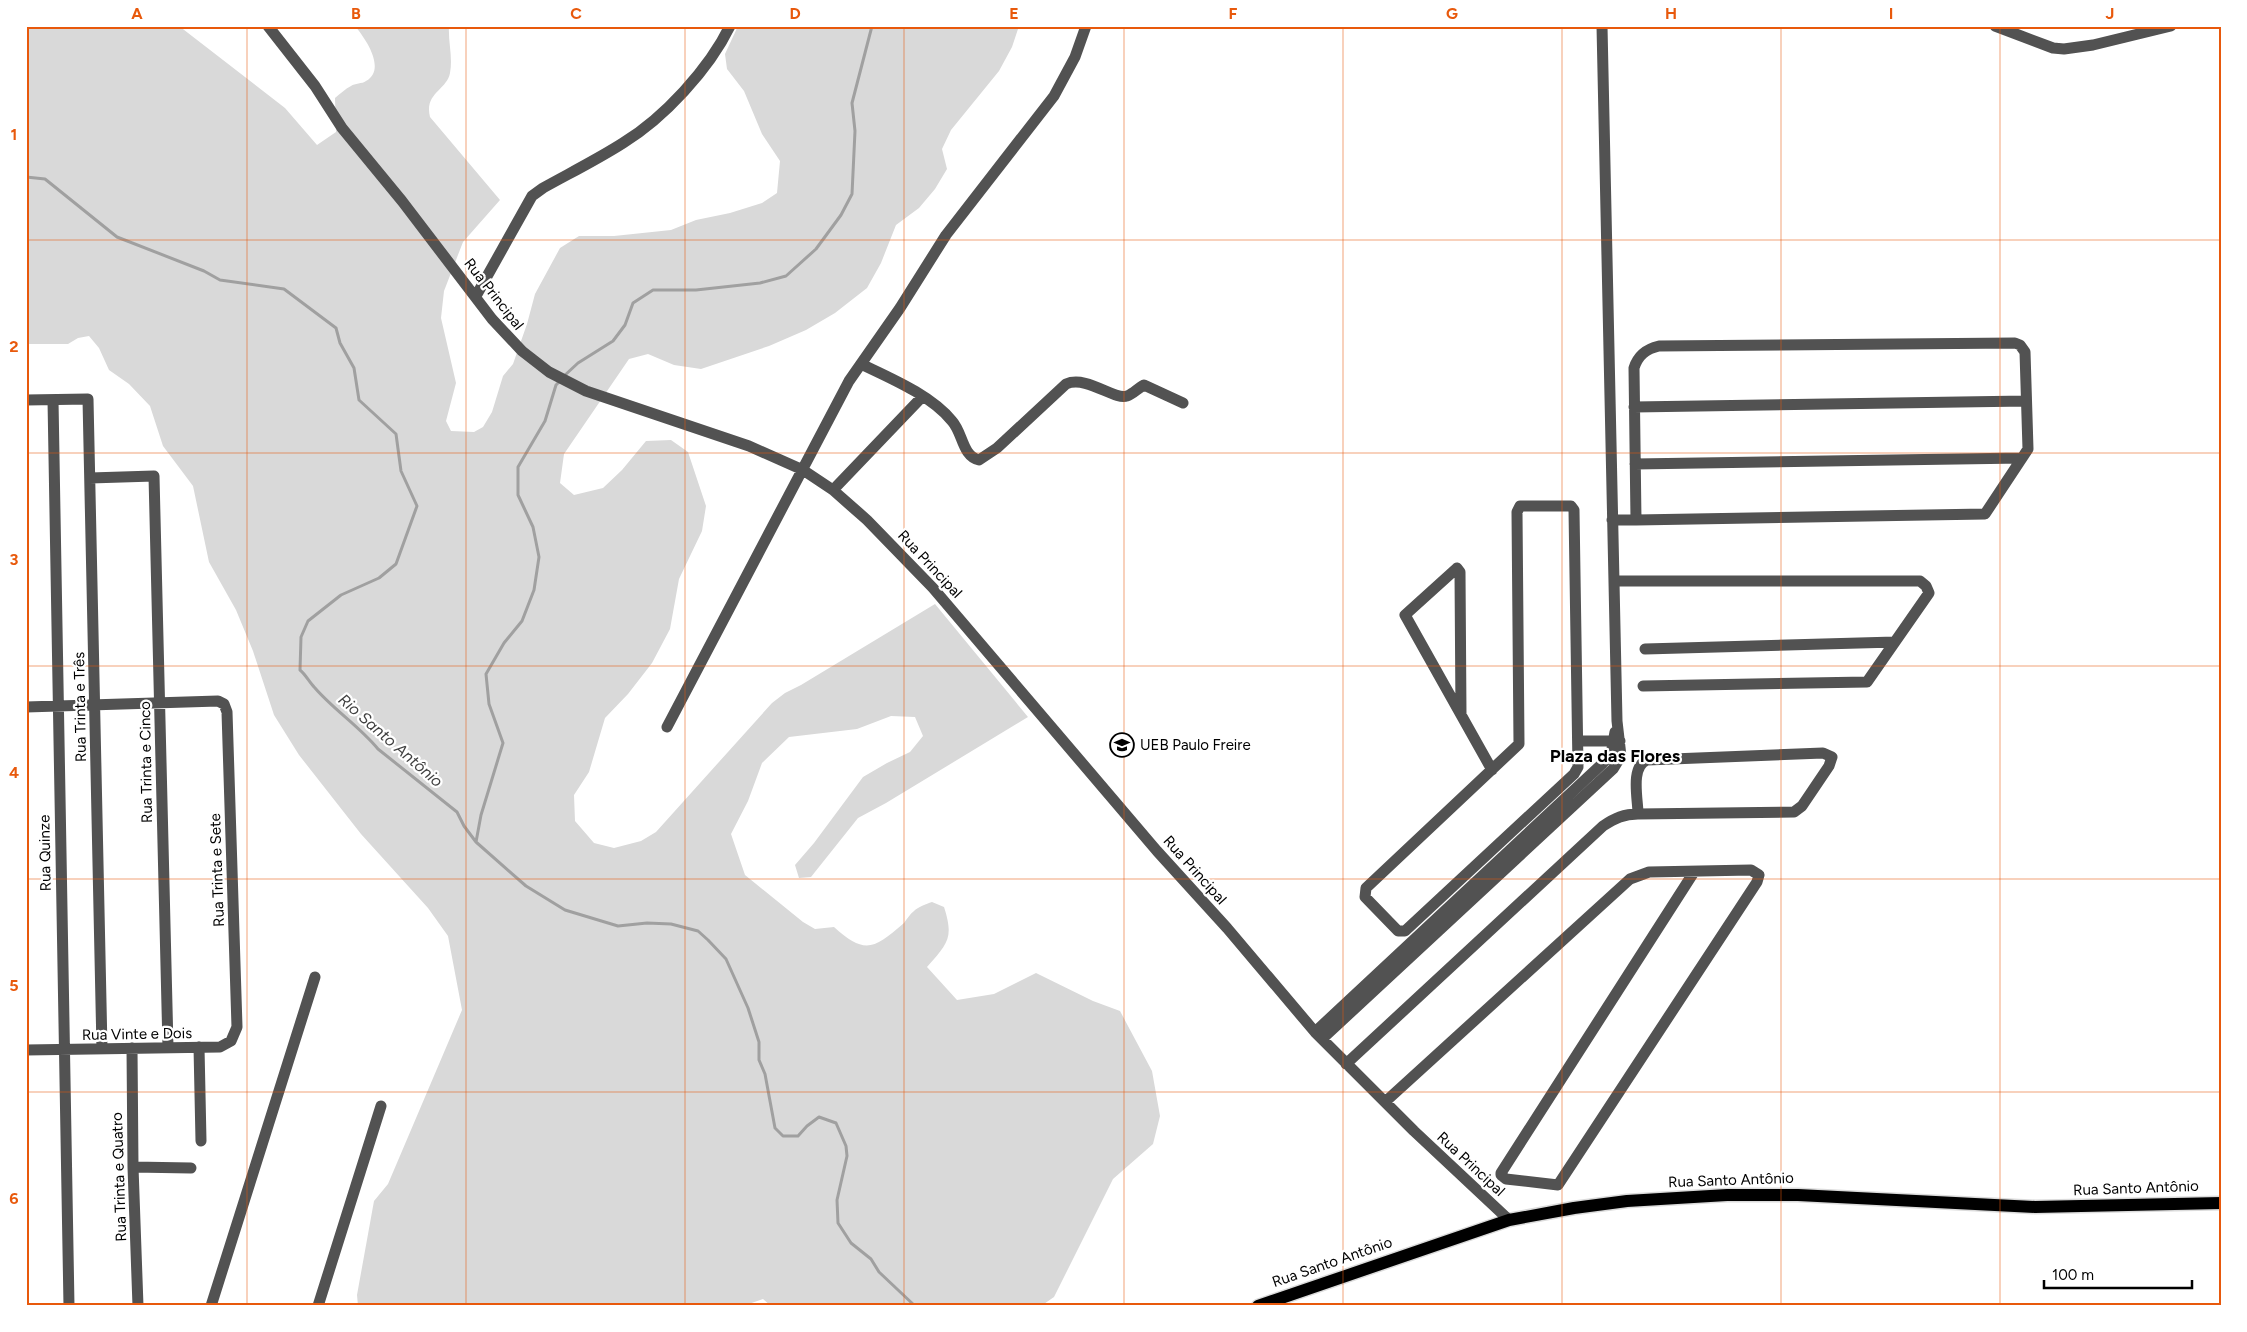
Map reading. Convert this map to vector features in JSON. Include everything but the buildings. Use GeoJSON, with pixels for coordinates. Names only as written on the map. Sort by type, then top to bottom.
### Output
{"type":"FeatureCollection","features":[{"type":"Feature","properties":{"kind":"main road","name":"Rua Santo Antônio"},"geometry":{"type":"LineString","coordinates":[[1258,1306],[1509,1220],[1574,1208],[1627,1201],[1727,1195],[1848,1196],[2035,1207],[2221,1203]]}},
{"type":"Feature","properties":{"kind":"street","name":"Rua Principal"},"geometry":{"type":"LineString","coordinates":[[268,26],[315,86],[342,128],[402,200],[504,334],[522,351],[555,376],[586,391],[749,446],[803,470],[833,490],[874,527],[933,588],[1157,852],[1249,952],[1319,1036],[1509,1220]]}},
{"type":"Feature","properties":{"kind":"street"},"geometry":{"type":"LineString","coordinates":[[476,296],[532,196],[625,142],[659,115],[716,52],[730,26]]}},
{"type":"Feature","properties":{"kind":"street"},"geometry":{"type":"LineString","coordinates":[[667,727],[839,398],[900,308],[946,234],[1054,96],[1072,63],[1086,26]]}},
{"type":"Feature","properties":{"kind":"street"},"geometry":{"type":"LineString","coordinates":[[1319,1036],[1602,764],[1611,754],[1617,741],[1602,26]]}},
{"type":"Feature","properties":{"kind":"street"},"geometry":{"type":"LineString","coordinates":[[1995,26],[2053,48],[2064,49],[2093,45],[2171,26]]}},
{"type":"Feature","properties":{"kind":"street"},"geometry":{"type":"LineString","coordinates":[[1612,520],[1636,520],[1985,514],[2028,449],[2025,352],[2016,343],[1659,346],[1642,353],[1636,360],[1634,368],[1636,520]]}},
{"type":"Feature","properties":{"kind":"street"},"geometry":{"type":"LineString","coordinates":[[861,364],[902,384],[952,420],[969,454],[979,460],[997,448],[1066,384],[1071,382],[1104,388],[1122,396],[1127,396],[1144,385],[1182,403]]}},
{"type":"Feature","properties":{"kind":"street"},"geometry":{"type":"LineString","coordinates":[[833,490],[922,397]]}},
{"type":"Feature","properties":{"kind":"street","name":"Rua Trinta e Três"},"geometry":{"type":"LineString","coordinates":[[53,400],[88,399],[102,1049]]}},
{"type":"Feature","properties":{"kind":"street"},"geometry":{"type":"LineString","coordinates":[[26,400],[53,400]]}},
{"type":"Feature","properties":{"kind":"street","name":"Rua Quinze"},"geometry":{"type":"LineString","coordinates":[[53,400],[69,1306]]}},
{"type":"Feature","properties":{"kind":"street"},"geometry":{"type":"LineString","coordinates":[[1634,407],[2026,401]]}},
{"type":"Feature","properties":{"kind":"street"},"geometry":{"type":"LineString","coordinates":[[1635,464],[2022,458]]}},
{"type":"Feature","properties":{"kind":"street","name":"Rua Trinta e Cinco"},"geometry":{"type":"LineString","coordinates":[[90,478],[154,476],[168,1047]]}},
{"type":"Feature","properties":{"kind":"street"},"geometry":{"type":"LineString","coordinates":[[1520,506],[1571,506],[1574,510],[1578,767],[1574,774],[1405,931],[1398,931],[1365,896],[1366,888],[1492,770],[1520,744],[1517,512],[1520,506]]}},
{"type":"Feature","properties":{"kind":"street"},"geometry":{"type":"LineString","coordinates":[[1462,715],[1460,572],[1457,568],[1406,615],[1492,770]]}},
{"type":"Feature","properties":{"kind":"street"},"geometry":{"type":"LineString","coordinates":[[1614,581],[1920,581],[1926,586],[1929,593],[1867,682],[1643,686]]}},
{"type":"Feature","properties":{"kind":"street"},"geometry":{"type":"LineString","coordinates":[[1645,649],[1895,642]]}},
{"type":"Feature","properties":{"kind":"street","name":"Rua Trinta e Sete"},"geometry":{"type":"LineString","coordinates":[[159,704],[218,701],[224,704],[227,712],[237,1028]]}},
{"type":"Feature","properties":{"kind":"street"},"geometry":{"type":"LineString","coordinates":[[26,706],[159,704]]}},
{"type":"Feature","properties":{"kind":"street"},"geometry":{"type":"LineString","coordinates":[[1578,741],[1617,741]]}},
{"type":"Feature","properties":{"kind":"street"},"geometry":{"type":"LineString","coordinates":[[1346,1064],[1604,826],[1616,818],[1627,814],[1638,814],[1794,812],[1802,806],[1832,761],[1832,757],[1824,753],[1647,760],[1641,763],[1637,771],[1638,814]]}},
{"type":"Feature","properties":{"kind":"street"},"geometry":{"type":"LineString","coordinates":[[1385,1102],[1630,879],[1649,872],[1751,870],[1759,875],[1757,882],[1561,1183],[1550,1186],[1503,1178],[1501,1175],[1502,1169],[1694,872]]}},
{"type":"Feature","properties":{"kind":"street"},"geometry":{"type":"LineString","coordinates":[[211,1306],[315,977]]}},
{"type":"Feature","properties":{"kind":"street","name":"Rua Vinte e Dois"},"geometry":{"type":"LineString","coordinates":[[26,1050],[220,1047],[226,1045],[235,1035],[237,1028]]}},
{"type":"Feature","properties":{"kind":"street","name":"Rua Trinta e Quatro"},"geometry":{"type":"LineString","coordinates":[[132,1048],[133,1168],[138,1306]]}},
{"type":"Feature","properties":{"kind":"street"},"geometry":{"type":"LineString","coordinates":[[199,1048],[201,1141]]}},
{"type":"Feature","properties":{"kind":"street"},"geometry":{"type":"LineString","coordinates":[[318,1306],[381,1106]]}},
{"type":"Feature","properties":{"kind":"street"},"geometry":{"type":"LineString","coordinates":[[133,1168],[192,1168]]}},
{"type":"Feature","properties":{"kind":"shaded area"},"geometry":{"type":"Polygon","coordinates":[[[26,26],[179,26],[285,108],[317,145],[336,132],[335,98],[353,85],[366,81],[372,76],[375,69],[372,54],[355,26],[449,26],[450,73],[445,84],[430,102],[430,117],[500,200],[463,242],[444,291],[441,318],[456,383],[446,421],[451,431],[474,432],[483,427],[492,412],[503,376],[513,364],[535,294],[560,248],[579,236],[614,236],[671,230],[696,220],[730,213],[762,203],[777,193],[780,161],[762,134],[744,91],[727,69],[725,54],[738,26],[1019,26],[1012,47],[999,71],[951,130],[942,149],[947,169],[935,189],[919,208],[896,225],[881,263],[867,288],[835,313],[806,330],[769,346],[701,369],[674,365],[648,354],[629,359],[564,454],[560,483],[574,495],[603,488],[622,470],[646,441],[671,440],[688,452],[706,506],[702,531],[679,579],[670,629],[652,663],[628,694],[605,718],[589,772],[574,795],[575,821],[594,843],[614,848],[641,841],[656,832],[772,703],[785,693],[935,604],[1028,717],[858,818],[811,877],[799,878],[795,865],[814,843],[863,777],[910,752],[923,736],[915,717],[891,716],[857,729],[789,737],[762,763],[748,801],[731,834],[745,875],[803,922],[815,929],[834,927],[854,942],[869,945],[885,939],[920,907],[932,902],[944,907],[949,933],[944,946],[927,967],[957,1000],[994,994],[1036,973],[1093,1001],[1120,1011],[1152,1071],[1160,1116],[1153,1144],[1113,1179],[1054,1297],[1041,1306],[771,1306],[763,1299],[743,1306],[358,1306],[357,1295],[374,1201],[388,1184],[462,1010],[448,936],[428,908],[361,834],[299,755],[274,715],[253,651],[236,610],[209,562],[193,486],[163,446],[150,406],[129,384],[109,370],[99,348],[89,336],[78,338],[68,344],[26,344],[26,26]]]}},
{"type":"Feature","properties":{"kind":"waterway"},"geometry":{"type":"LineString","coordinates":[[564,376],[578,363],[613,341],[625,325],[633,303],[653,290],[696,290],[760,283],[786,276],[816,249],[841,215],[852,194],[855,131],[852,103],[872,26]]}},
{"type":"Feature","properties":{"kind":"waterway","name":"Rio Santo Antônio"},"geometry":{"type":"LineString","coordinates":[[26,177],[45,179],[117,237],[204,271],[220,280],[284,289],[336,328],[340,343],[354,368],[359,400],[396,434],[401,471],[417,506],[396,564],[379,578],[341,595],[308,621],[301,637],[300,670],[322,696],[378,749],[457,812],[464,826],[476,842],[526,886],[565,910],[618,926],[647,923],[671,924],[698,931],[708,940],[726,959],[748,1008],[759,1042],[759,1060],[765,1074],[775,1128],[783,1136],[798,1136],[819,1117],[836,1123],[846,1146],[847,1156],[837,1200],[838,1223],[851,1243],[871,1259],[879,1272],[915,1306]]}},
{"type":"Feature","properties":{"kind":"waterway"},"geometry":{"type":"LineString","coordinates":[[476,842],[481,815],[503,743],[489,704],[486,674],[504,643],[522,621],[534,590],[539,557],[533,527],[518,495],[518,467],[545,421],[556,385],[560,381]]}},
{"type":"Feature","properties":{"kind":"place","name":"UEB Paulo Freire"},"geometry":{"type":"Point","coordinates":[1122,745]}},
{"type":"Feature","properties":{"kind":"district","name":"Plaza das Flores"},"geometry":{"type":"Point","coordinates":[1615,756]}}]}
